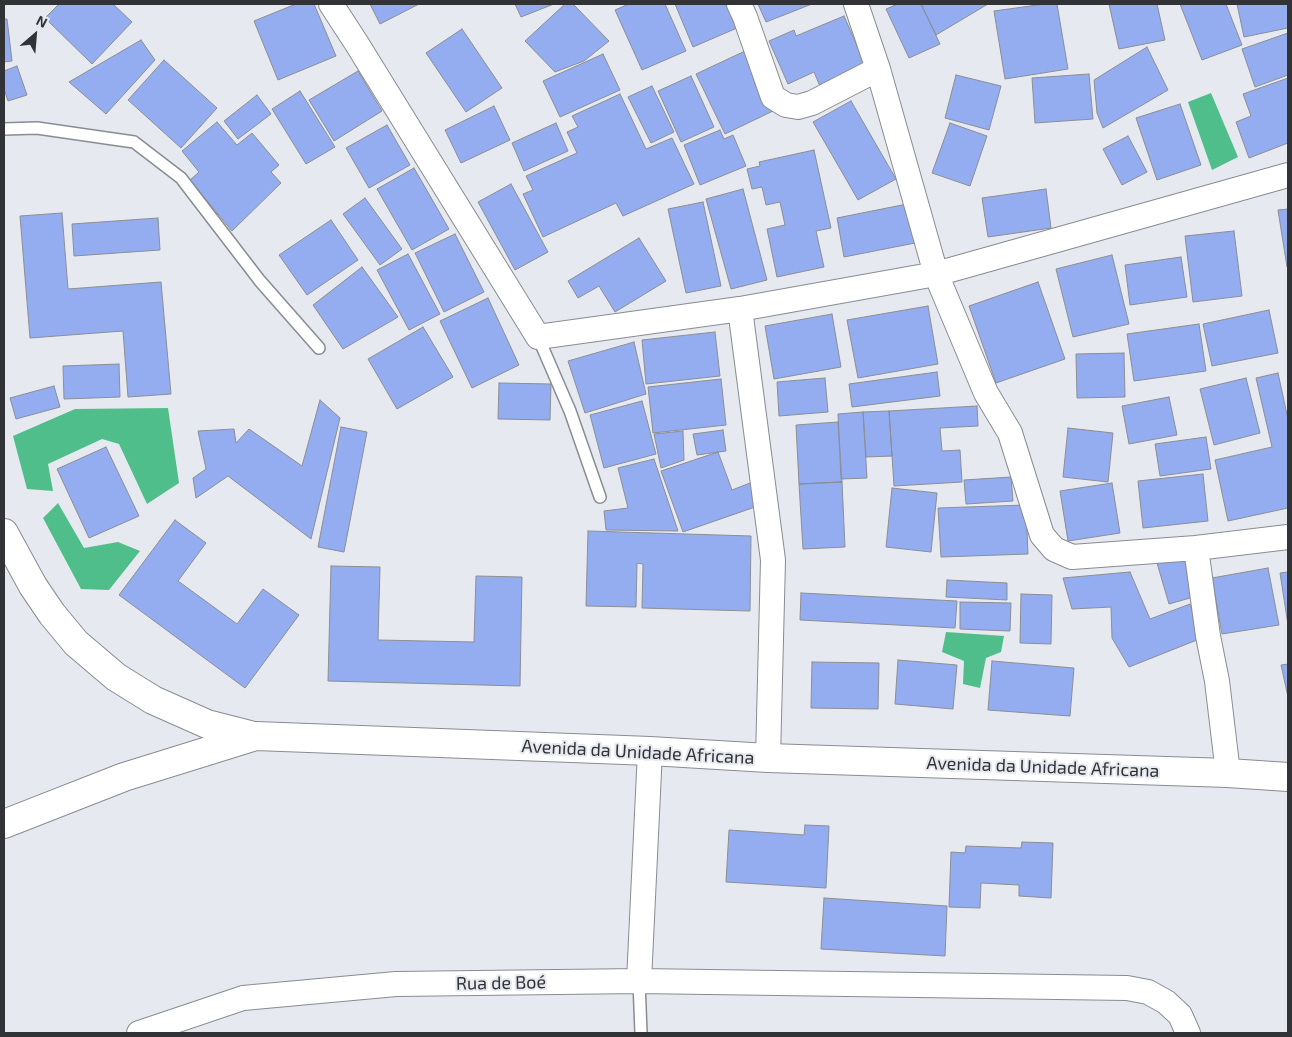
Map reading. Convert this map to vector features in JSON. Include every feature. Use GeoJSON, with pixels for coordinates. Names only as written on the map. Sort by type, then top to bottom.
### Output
{"type":"FeatureCollection","features":[{"type":"Feature","properties":{"kind":"street"},"geometry":{"type":"LineString","coordinates":[[331,4],[538,338],[740,309],[936,274],[1288,175]]}},
{"type":"Feature","properties":{"kind":"street"},"geometry":{"type":"LineString","coordinates":[[739,4],[773,97],[786,105],[798,107],[812,103],[878,69]]}},
{"type":"Feature","properties":{"kind":"street"},"geometry":{"type":"LineString","coordinates":[[856,4],[878,69],[936,274],[986,393],[1010,433],[1042,535],[1054,549],[1072,557],[1196,548],[1288,537]]}},
{"type":"Feature","properties":{"kind":"street"},"geometry":{"type":"LineString","coordinates":[[740,309],[773,560],[768,758]]}},
{"type":"Feature","properties":{"kind":"street"},"geometry":{"type":"LineString","coordinates":[[4,533],[33,586],[52,614],[76,643],[116,677],[152,700],[207,724],[256,736]]}},
{"type":"Feature","properties":{"kind":"street"},"geometry":{"type":"LineString","coordinates":[[1196,548],[1208,636],[1217,681],[1228,773]]}},
{"type":"Feature","properties":{"kind":"street","name":"Avenida da Unidade Africana"},"geometry":{"type":"LineString","coordinates":[[4,824],[124,777],[256,736],[650,751],[768,758],[1228,773],[1288,777]]}},
{"type":"Feature","properties":{"kind":"street"},"geometry":{"type":"LineString","coordinates":[[640,982],[650,751]]}},
{"type":"Feature","properties":{"kind":"street","name":"Rua de Boé"},"geometry":{"type":"LineString","coordinates":[[139,1033],[243,998],[396,984],[640,982],[1127,988],[1148,992],[1166,1002],[1180,1015],[1188,1033]]}},
{"type":"Feature","properties":{"kind":"lane"},"geometry":{"type":"LineString","coordinates":[[4,129],[37,128],[134,142],[180,178],[260,281],[320,348]]}},
{"type":"Feature","properties":{"kind":"lane"},"geometry":{"type":"LineString","coordinates":[[538,338],[570,411],[600,497]]}},
{"type":"Feature","properties":{"kind":"lane"},"geometry":{"type":"LineString","coordinates":[[640,982],[641,1033]]}},
{"type":"Feature","properties":{"kind":"green space"},"geometry":{"type":"Polygon","coordinates":[[[1211,93],[1238,157],[1212,170],[1188,102],[1211,93]]]}},
{"type":"Feature","properties":{"kind":"green space"},"geometry":{"type":"Polygon","coordinates":[[[168,408],[179,483],[147,504],[119,444],[102,439],[48,464],[53,491],[27,489],[13,436],[75,409],[168,408]]]}},
{"type":"Feature","properties":{"kind":"green space"},"geometry":{"type":"Polygon","coordinates":[[[58,503],[84,548],[118,542],[140,551],[109,590],[81,589],[43,518],[58,503]]]}},
{"type":"Feature","properties":{"kind":"green space"},"geometry":{"type":"Polygon","coordinates":[[[946,632],[1004,636],[1001,652],[986,658],[980,688],[963,684],[964,661],[942,652],[946,632]]]}},
{"type":"Feature","properties":{"kind":"building"},"geometry":{"type":"Polygon","coordinates":[[[59,4],[113,4],[132,22],[92,64],[45,18],[59,4]]]}},
{"type":"Feature","properties":{"kind":"building"},"geometry":{"type":"Polygon","coordinates":[[[296,4],[314,4],[336,56],[278,80],[254,21],[296,4]]]}},
{"type":"Feature","properties":{"kind":"building"},"geometry":{"type":"Polygon","coordinates":[[[370,4],[419,4],[380,24],[370,4]]]}},
{"type":"Feature","properties":{"kind":"building"},"geometry":{"type":"Polygon","coordinates":[[[515,4],[554,4],[521,17],[515,4]]]}},
{"type":"Feature","properties":{"kind":"building"},"geometry":{"type":"Polygon","coordinates":[[[565,4],[573,4],[609,41],[584,61],[555,72],[525,41],[565,4]]]}},
{"type":"Feature","properties":{"kind":"building"},"geometry":{"type":"Polygon","coordinates":[[[629,4],[665,4],[686,51],[642,70],[615,10],[629,4]]]}},
{"type":"Feature","properties":{"kind":"building"},"geometry":{"type":"Polygon","coordinates":[[[675,4],[726,4],[737,28],[693,47],[675,4]]]}},
{"type":"Feature","properties":{"kind":"building"},"geometry":{"type":"Polygon","coordinates":[[[758,4],[812,4],[766,22],[758,4]]]}},
{"type":"Feature","properties":{"kind":"building"},"geometry":{"type":"Polygon","coordinates":[[[898,4],[921,4],[940,44],[909,58],[886,9],[898,4]]]}},
{"type":"Feature","properties":{"kind":"building"},"geometry":{"type":"Polygon","coordinates":[[[921,4],[988,4],[936,35],[921,4]]]}},
{"type":"Feature","properties":{"kind":"building"},"geometry":{"type":"Polygon","coordinates":[[[1057,4],[1068,69],[1005,79],[994,11],[1057,4]]]}},
{"type":"Feature","properties":{"kind":"building"},"geometry":{"type":"Polygon","coordinates":[[[1109,4],[1157,4],[1165,40],[1119,49],[1109,4]]]}},
{"type":"Feature","properties":{"kind":"building"},"geometry":{"type":"Polygon","coordinates":[[[1180,4],[1226,4],[1242,45],[1202,60],[1180,4]]]}},
{"type":"Feature","properties":{"kind":"building"},"geometry":{"type":"Polygon","coordinates":[[[1237,4],[1288,4],[1288,28],[1244,37],[1237,4]]]}},
{"type":"Feature","properties":{"kind":"building"},"geometry":{"type":"Polygon","coordinates":[[[844,16],[868,71],[822,91],[814,72],[788,84],[769,41],[794,30],[796,36],[844,16]]]}},
{"type":"Feature","properties":{"kind":"building"},"geometry":{"type":"Polygon","coordinates":[[[4,19],[7,19],[12,61],[4,62],[4,19]]]}},
{"type":"Feature","properties":{"kind":"building"},"geometry":{"type":"Polygon","coordinates":[[[462,29],[502,88],[466,112],[426,53],[462,29]]]}},
{"type":"Feature","properties":{"kind":"building"},"geometry":{"type":"Polygon","coordinates":[[[1288,33],[1288,75],[1255,87],[1242,49],[1288,33]]]}},
{"type":"Feature","properties":{"kind":"building"},"geometry":{"type":"Polygon","coordinates":[[[141,40],[155,60],[106,114],[69,82],[141,40]]]}},
{"type":"Feature","properties":{"kind":"building"},"geometry":{"type":"Polygon","coordinates":[[[1147,47],[1168,90],[1103,128],[1097,113],[1094,80],[1147,47]]]}},
{"type":"Feature","properties":{"kind":"building"},"geometry":{"type":"Polygon","coordinates":[[[745,51],[773,111],[725,134],[696,74],[745,51]]]}},
{"type":"Feature","properties":{"kind":"building"},"geometry":{"type":"Polygon","coordinates":[[[603,54],[620,90],[560,117],[543,81],[603,54]]]}},
{"type":"Feature","properties":{"kind":"building"},"geometry":{"type":"Polygon","coordinates":[[[164,60],[217,108],[181,148],[128,100],[164,60]]]}},
{"type":"Feature","properties":{"kind":"building"},"geometry":{"type":"Polygon","coordinates":[[[17,66],[27,95],[8,101],[4,89],[4,71],[17,66]]]}},
{"type":"Feature","properties":{"kind":"building"},"geometry":{"type":"Polygon","coordinates":[[[358,71],[382,111],[334,141],[309,100],[358,71]]]}},
{"type":"Feature","properties":{"kind":"building"},"geometry":{"type":"Polygon","coordinates":[[[1089,74],[1093,119],[1035,123],[1032,78],[1089,74]]]}},
{"type":"Feature","properties":{"kind":"building"},"geometry":{"type":"Polygon","coordinates":[[[956,75],[1001,86],[989,130],[945,118],[956,75]]]}},
{"type":"Feature","properties":{"kind":"building"},"geometry":{"type":"Polygon","coordinates":[[[691,76],[714,127],[681,142],[658,91],[691,76]]]}},
{"type":"Feature","properties":{"kind":"building"},"geometry":{"type":"Polygon","coordinates":[[[1288,78],[1288,143],[1249,158],[1236,122],[1251,116],[1243,94],[1288,78]]]}},
{"type":"Feature","properties":{"kind":"building"},"geometry":{"type":"Polygon","coordinates":[[[652,86],[674,132],[651,143],[628,97],[652,86]]]}},
{"type":"Feature","properties":{"kind":"building"},"geometry":{"type":"Polygon","coordinates":[[[300,91],[335,147],[306,164],[272,109],[300,91]]]}},
{"type":"Feature","properties":{"kind":"building"},"geometry":{"type":"Polygon","coordinates":[[[620,94],[646,149],[672,138],[694,184],[623,216],[616,203],[543,237],[523,194],[533,190],[526,176],[577,153],[567,132],[578,127],[572,116],[620,94]]]}},
{"type":"Feature","properties":{"kind":"building"},"geometry":{"type":"Polygon","coordinates":[[[257,95],[271,114],[238,139],[224,121],[257,95]]]}},
{"type":"Feature","properties":{"kind":"building"},"geometry":{"type":"Polygon","coordinates":[[[851,101],[896,179],[858,200],[813,122],[851,101]]]}},
{"type":"Feature","properties":{"kind":"building"},"geometry":{"type":"Polygon","coordinates":[[[1180,104],[1201,165],[1157,180],[1136,118],[1180,104]]]}},
{"type":"Feature","properties":{"kind":"building"},"geometry":{"type":"Polygon","coordinates":[[[494,106],[510,140],[461,163],[445,130],[494,106]]]}},
{"type":"Feature","properties":{"kind":"building"},"geometry":{"type":"Polygon","coordinates":[[[217,122],[237,145],[252,133],[279,165],[271,172],[281,183],[232,231],[190,180],[199,172],[182,151],[217,122]]]}},
{"type":"Feature","properties":{"kind":"building"},"geometry":{"type":"Polygon","coordinates":[[[556,123],[568,151],[524,171],[512,143],[556,123]]]}},
{"type":"Feature","properties":{"kind":"building"},"geometry":{"type":"Polygon","coordinates":[[[950,123],[987,136],[970,186],[932,173],[950,123]]]}},
{"type":"Feature","properties":{"kind":"building"},"geometry":{"type":"Polygon","coordinates":[[[387,125],[410,165],[369,188],[346,148],[387,125]]]}},
{"type":"Feature","properties":{"kind":"building"},"geometry":{"type":"Polygon","coordinates":[[[720,130],[724,139],[733,135],[746,166],[700,185],[684,145],[720,130]]]}},
{"type":"Feature","properties":{"kind":"building"},"geometry":{"type":"Polygon","coordinates":[[[1128,136],[1147,172],[1122,185],[1103,149],[1128,136]]]}},
{"type":"Feature","properties":{"kind":"building"},"geometry":{"type":"Polygon","coordinates":[[[814,150],[831,228],[816,231],[824,267],[777,277],[767,229],[785,225],[780,202],[766,205],[762,187],[752,189],[747,169],[760,166],[759,162],[814,150]]]}},
{"type":"Feature","properties":{"kind":"building"},"geometry":{"type":"Polygon","coordinates":[[[414,168],[449,229],[412,250],[377,189],[414,168]]]}},
{"type":"Feature","properties":{"kind":"building"},"geometry":{"type":"Polygon","coordinates":[[[511,184],[548,252],[515,270],[478,202],[511,184]]]}},
{"type":"Feature","properties":{"kind":"building"},"geometry":{"type":"Polygon","coordinates":[[[743,189],[767,280],[731,289],[706,199],[743,189]]]}},
{"type":"Feature","properties":{"kind":"building"},"geometry":{"type":"Polygon","coordinates":[[[1046,189],[1051,228],[988,237],[982,198],[1046,189]]]}},
{"type":"Feature","properties":{"kind":"building"},"geometry":{"type":"Polygon","coordinates":[[[365,198],[402,249],[380,265],[343,214],[365,198]]]}},
{"type":"Feature","properties":{"kind":"building"},"geometry":{"type":"Polygon","coordinates":[[[703,202],[721,286],[686,293],[668,209],[703,202]]]}},
{"type":"Feature","properties":{"kind":"building"},"geometry":{"type":"Polygon","coordinates":[[[907,204],[915,243],[844,257],[837,218],[907,204]]]}},
{"type":"Feature","properties":{"kind":"building"},"geometry":{"type":"Polygon","coordinates":[[[1288,209],[1288,267],[1287,267],[1278,210],[1288,209]]]}},
{"type":"Feature","properties":{"kind":"building"},"geometry":{"type":"Polygon","coordinates":[[[62,213],[68,289],[161,282],[171,394],[128,397],[123,331],[30,338],[20,216],[62,213]]]}},
{"type":"Feature","properties":{"kind":"building"},"geometry":{"type":"Polygon","coordinates":[[[158,218],[160,250],[74,256],[72,224],[158,218]]]}},
{"type":"Feature","properties":{"kind":"building"},"geometry":{"type":"Polygon","coordinates":[[[331,220],[358,260],[307,295],[279,255],[331,220]]]}},
{"type":"Feature","properties":{"kind":"building"},"geometry":{"type":"Polygon","coordinates":[[[1234,231],[1242,296],[1193,302],[1185,236],[1234,231]]]}},
{"type":"Feature","properties":{"kind":"building"},"geometry":{"type":"Polygon","coordinates":[[[455,234],[484,292],[444,312],[415,253],[455,234]]]}},
{"type":"Feature","properties":{"kind":"building"},"geometry":{"type":"Polygon","coordinates":[[[639,238],[666,281],[615,312],[599,286],[578,298],[568,281],[639,238]]]}},
{"type":"Feature","properties":{"kind":"building"},"geometry":{"type":"Polygon","coordinates":[[[408,254],[440,314],[409,330],[377,270],[408,254]]]}},
{"type":"Feature","properties":{"kind":"building"},"geometry":{"type":"Polygon","coordinates":[[[1112,255],[1129,324],[1073,337],[1056,269],[1112,255]]]}},
{"type":"Feature","properties":{"kind":"building"},"geometry":{"type":"Polygon","coordinates":[[[1181,257],[1187,297],[1130,305],[1125,265],[1181,257]]]}},
{"type":"Feature","properties":{"kind":"building"},"geometry":{"type":"Polygon","coordinates":[[[362,267],[398,317],[343,349],[313,305],[362,267]]]}},
{"type":"Feature","properties":{"kind":"building"},"geometry":{"type":"Polygon","coordinates":[[[1038,282],[1065,359],[996,383],[969,306],[1038,282]]]}},
{"type":"Feature","properties":{"kind":"building"},"geometry":{"type":"Polygon","coordinates":[[[488,298],[519,365],[472,388],[440,321],[488,298]]]}},
{"type":"Feature","properties":{"kind":"building"},"geometry":{"type":"Polygon","coordinates":[[[928,306],[938,364],[858,378],[847,320],[928,306]]]}},
{"type":"Feature","properties":{"kind":"building"},"geometry":{"type":"Polygon","coordinates":[[[1269,310],[1278,353],[1212,366],[1203,324],[1269,310]]]}},
{"type":"Feature","properties":{"kind":"building"},"geometry":{"type":"Polygon","coordinates":[[[832,314],[841,367],[774,379],[765,326],[832,314]]]}},
{"type":"Feature","properties":{"kind":"building"},"geometry":{"type":"Polygon","coordinates":[[[1199,324],[1206,371],[1134,381],[1127,334],[1199,324]]]}},
{"type":"Feature","properties":{"kind":"building"},"geometry":{"type":"Polygon","coordinates":[[[423,327],[453,377],[397,409],[368,359],[423,327]]]}},
{"type":"Feature","properties":{"kind":"building"},"geometry":{"type":"Polygon","coordinates":[[[715,332],[720,376],[646,384],[642,340],[715,332]]]}},
{"type":"Feature","properties":{"kind":"building"},"geometry":{"type":"Polygon","coordinates":[[[634,342],[646,394],[585,413],[568,361],[634,342]]]}},
{"type":"Feature","properties":{"kind":"building"},"geometry":{"type":"Polygon","coordinates":[[[1124,353],[1125,397],[1077,398],[1076,354],[1124,353]]]}},
{"type":"Feature","properties":{"kind":"building"},"geometry":{"type":"Polygon","coordinates":[[[119,364],[120,397],[64,399],[63,366],[119,364]]]}},
{"type":"Feature","properties":{"kind":"building"},"geometry":{"type":"Polygon","coordinates":[[[937,372],[940,396],[852,407],[849,384],[937,372]]]}},
{"type":"Feature","properties":{"kind":"building"},"geometry":{"type":"Polygon","coordinates":[[[1278,373],[1288,419],[1288,508],[1228,521],[1215,460],[1272,447],[1256,378],[1278,373]]]}},
{"type":"Feature","properties":{"kind":"building"},"geometry":{"type":"Polygon","coordinates":[[[825,378],[828,412],[779,416],[777,382],[825,378]]]}},
{"type":"Feature","properties":{"kind":"building"},"geometry":{"type":"Polygon","coordinates":[[[1246,378],[1260,433],[1214,445],[1200,389],[1246,378]]]}},
{"type":"Feature","properties":{"kind":"building"},"geometry":{"type":"Polygon","coordinates":[[[721,379],[726,425],[653,433],[648,387],[721,379]]]}},
{"type":"Feature","properties":{"kind":"building"},"geometry":{"type":"Polygon","coordinates":[[[499,383],[551,384],[550,420],[498,419],[499,383]]]}},
{"type":"Feature","properties":{"kind":"building"},"geometry":{"type":"Polygon","coordinates":[[[54,386],[60,407],[16,419],[10,398],[54,386]]]}},
{"type":"Feature","properties":{"kind":"building"},"geometry":{"type":"Polygon","coordinates":[[[1169,397],[1177,435],[1129,444],[1122,406],[1169,397]]]}},
{"type":"Feature","properties":{"kind":"building"},"geometry":{"type":"Polygon","coordinates":[[[320,400],[340,418],[311,539],[228,476],[196,498],[193,478],[206,469],[198,431],[234,429],[236,443],[249,429],[302,466],[320,400]]]}},
{"type":"Feature","properties":{"kind":"building"},"geometry":{"type":"Polygon","coordinates":[[[642,401],[656,454],[604,468],[590,415],[642,401]]]}},
{"type":"Feature","properties":{"kind":"building"},"geometry":{"type":"Polygon","coordinates":[[[977,406],[978,426],[940,428],[942,451],[960,450],[962,482],[894,486],[889,411],[977,406]]]}},
{"type":"Feature","properties":{"kind":"building"},"geometry":{"type":"Polygon","coordinates":[[[889,411],[892,456],[866,457],[863,412],[889,411]]]}},
{"type":"Feature","properties":{"kind":"building"},"geometry":{"type":"Polygon","coordinates":[[[863,412],[867,478],[841,479],[838,414],[863,412]]]}},
{"type":"Feature","properties":{"kind":"building"},"geometry":{"type":"Polygon","coordinates":[[[838,422],[842,482],[799,484],[796,425],[838,422]]]}},
{"type":"Feature","properties":{"kind":"building"},"geometry":{"type":"Polygon","coordinates":[[[341,427],[367,432],[344,552],[318,547],[341,427]]]}},
{"type":"Feature","properties":{"kind":"building"},"geometry":{"type":"Polygon","coordinates":[[[1068,428],[1113,433],[1108,482],[1063,477],[1068,428]]]}},
{"type":"Feature","properties":{"kind":"building"},"geometry":{"type":"Polygon","coordinates":[[[723,430],[726,451],[697,455],[693,434],[723,430]]]}},
{"type":"Feature","properties":{"kind":"building"},"geometry":{"type":"Polygon","coordinates":[[[683,431],[684,460],[661,468],[654,434],[683,431]]]}},
{"type":"Feature","properties":{"kind":"building"},"geometry":{"type":"Polygon","coordinates":[[[1206,437],[1211,469],[1160,476],[1155,444],[1206,437]]]}},
{"type":"Feature","properties":{"kind":"building"},"geometry":{"type":"Polygon","coordinates":[[[106,447],[139,516],[89,538],[57,469],[106,447]]]}},
{"type":"Feature","properties":{"kind":"building"},"geometry":{"type":"Polygon","coordinates":[[[718,452],[732,490],[750,483],[758,506],[683,532],[661,471],[718,452]]]}},
{"type":"Feature","properties":{"kind":"building"},"geometry":{"type":"Polygon","coordinates":[[[654,459],[678,531],[606,530],[604,511],[628,508],[618,468],[654,459]]]}},
{"type":"Feature","properties":{"kind":"building"},"geometry":{"type":"Polygon","coordinates":[[[1203,474],[1208,521],[1143,528],[1138,481],[1203,474]]]}},
{"type":"Feature","properties":{"kind":"building"},"geometry":{"type":"Polygon","coordinates":[[[1011,477],[1013,501],[966,504],[964,480],[1011,477]]]}},
{"type":"Feature","properties":{"kind":"building"},"geometry":{"type":"Polygon","coordinates":[[[842,482],[845,547],[803,549],[799,484],[842,482]]]}},
{"type":"Feature","properties":{"kind":"building"},"geometry":{"type":"Polygon","coordinates":[[[1112,483],[1120,533],[1068,541],[1060,491],[1112,483]]]}},
{"type":"Feature","properties":{"kind":"building"},"geometry":{"type":"Polygon","coordinates":[[[892,488],[937,493],[931,552],[886,547],[892,488]]]}},
{"type":"Feature","properties":{"kind":"building"},"geometry":{"type":"Polygon","coordinates":[[[1026,505],[1028,554],[941,557],[938,508],[1026,505]]]}},
{"type":"Feature","properties":{"kind":"building"},"geometry":{"type":"Polygon","coordinates":[[[175,520],[206,543],[178,581],[237,624],[263,589],[299,615],[245,688],[119,595],[175,520]]]}},
{"type":"Feature","properties":{"kind":"building"},"geometry":{"type":"Polygon","coordinates":[[[588,531],[751,536],[750,611],[642,608],[643,564],[637,563],[636,607],[586,606],[588,531]]]}},
{"type":"Feature","properties":{"kind":"building"},"geometry":{"type":"Polygon","coordinates":[[[1185,555],[1197,596],[1169,604],[1157,563],[1185,555]]]}},
{"type":"Feature","properties":{"kind":"building"},"geometry":{"type":"Polygon","coordinates":[[[331,566],[380,567],[378,640],[474,642],[476,576],[522,577],[520,686],[328,681],[331,566]]]}},
{"type":"Feature","properties":{"kind":"building"},"geometry":{"type":"Polygon","coordinates":[[[1268,568],[1279,625],[1222,634],[1212,578],[1268,568]]]}},
{"type":"Feature","properties":{"kind":"building"},"geometry":{"type":"Polygon","coordinates":[[[1130,572],[1150,619],[1190,604],[1202,638],[1129,667],[1112,638],[1111,607],[1072,609],[1063,578],[1130,572]]]}},
{"type":"Feature","properties":{"kind":"building"},"geometry":{"type":"Polygon","coordinates":[[[1288,572],[1288,625],[1280,573],[1288,572]]]}},
{"type":"Feature","properties":{"kind":"building"},"geometry":{"type":"Polygon","coordinates":[[[947,580],[1007,583],[1007,600],[946,597],[947,580]]]}},
{"type":"Feature","properties":{"kind":"building"},"geometry":{"type":"Polygon","coordinates":[[[801,593],[957,601],[955,628],[800,620],[801,593]]]}},
{"type":"Feature","properties":{"kind":"building"},"geometry":{"type":"Polygon","coordinates":[[[1021,594],[1052,595],[1051,644],[1020,643],[1021,594]]]}},
{"type":"Feature","properties":{"kind":"building"},"geometry":{"type":"Polygon","coordinates":[[[960,602],[1011,603],[1010,631],[960,629],[960,602]]]}},
{"type":"Feature","properties":{"kind":"building"},"geometry":{"type":"Polygon","coordinates":[[[898,660],[957,665],[953,709],[895,704],[898,660]]]}},
{"type":"Feature","properties":{"kind":"building"},"geometry":{"type":"Polygon","coordinates":[[[992,661],[1074,668],[1070,716],[988,710],[992,661]]]}},
{"type":"Feature","properties":{"kind":"building"},"geometry":{"type":"Polygon","coordinates":[[[812,662],[879,663],[878,709],[811,708],[812,662]]]}},
{"type":"Feature","properties":{"kind":"building"},"geometry":{"type":"Polygon","coordinates":[[[1288,664],[1288,697],[1281,665],[1288,664]]]}},
{"type":"Feature","properties":{"kind":"building"},"geometry":{"type":"Polygon","coordinates":[[[805,825],[829,826],[826,888],[726,882],[729,830],[804,835],[805,825]]]}},
{"type":"Feature","properties":{"kind":"building"},"geometry":{"type":"Polygon","coordinates":[[[1022,842],[1053,843],[1051,898],[1019,896],[1019,885],[981,883],[980,908],[949,907],[951,852],[965,853],[966,846],[1021,848],[1022,842]]]}},
{"type":"Feature","properties":{"kind":"building"},"geometry":{"type":"Polygon","coordinates":[[[824,898],[947,906],[945,956],[821,949],[824,898]]]}}]}
